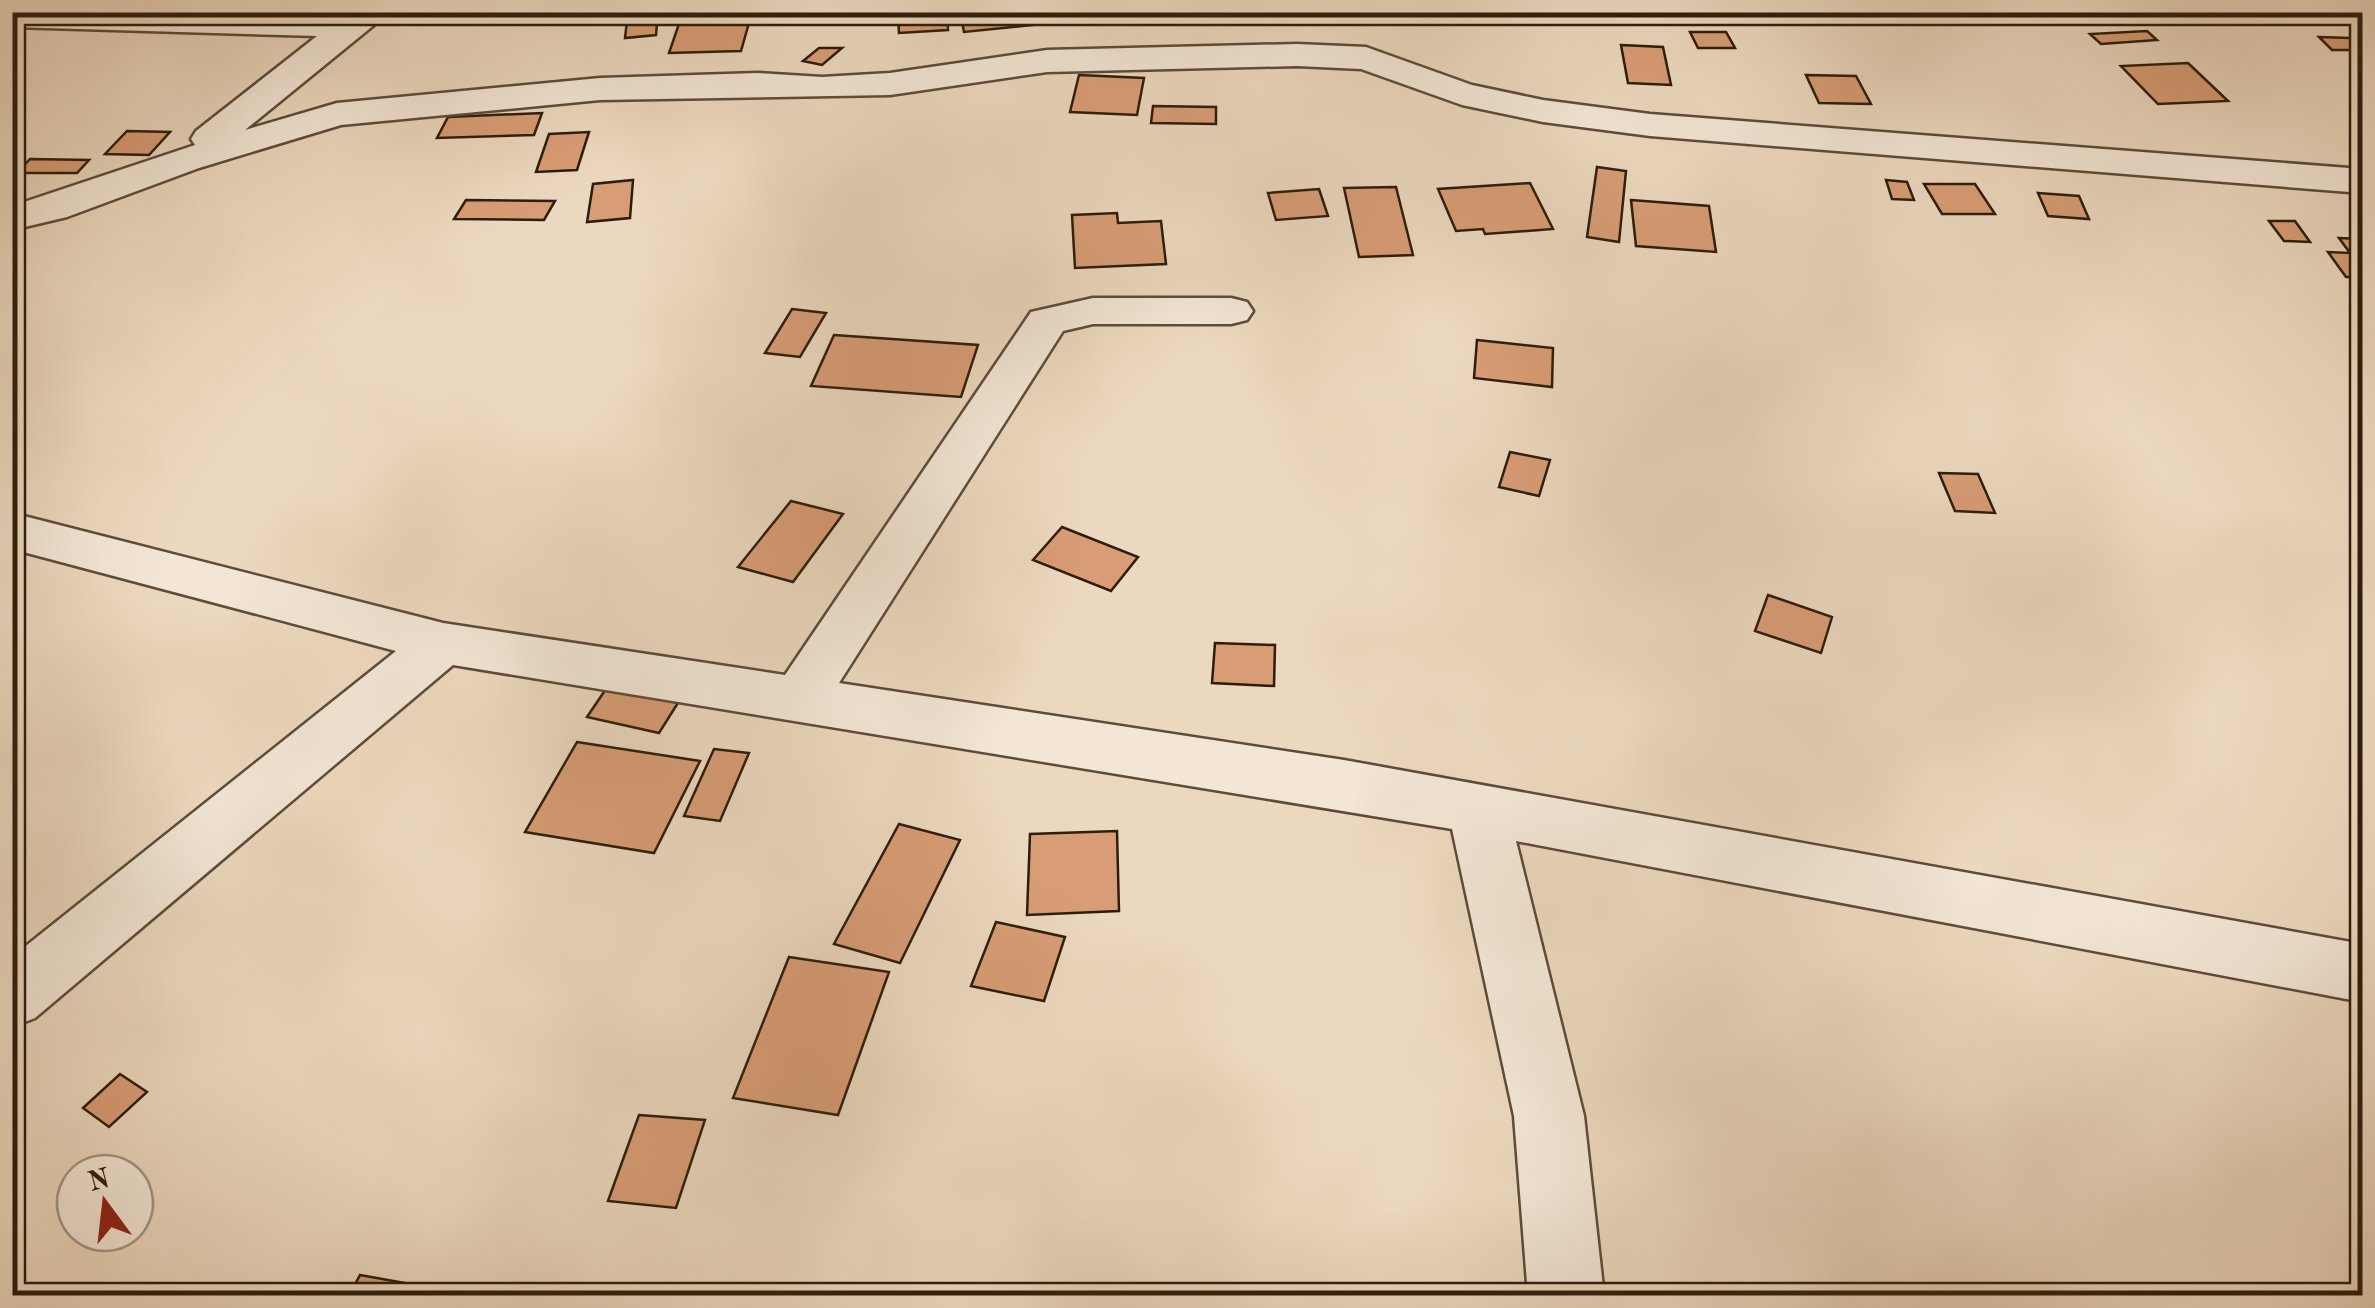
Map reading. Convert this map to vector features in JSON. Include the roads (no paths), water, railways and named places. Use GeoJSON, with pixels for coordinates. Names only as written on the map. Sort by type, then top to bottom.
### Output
{"type":"FeatureCollection","features":[{"type":"Feature","properties":{"kind":"street"},"geometry":{"type":"LineString","coordinates":[[12,17],[359,20]]}},
{"type":"Feature","properties":{"kind":"street"},"geometry":{"type":"LineString","coordinates":[[185,160],[359,20]]}},
{"type":"Feature","properties":{"kind":"street"},"geometry":{"type":"LineString","coordinates":[[12,218],[53,208],[291,125],[394,107],[600,89],[890,84],[1047,60],[1297,55],[1366,58],[1462,94],[1650,125],[2362,181]]}},
{"type":"Feature","properties":{"kind":"street"},"geometry":{"type":"LineString","coordinates":[[798,699],[1047,321],[1093,311],[1231,310]]}},
{"type":"Feature","properties":{"kind":"street"},"geometry":{"type":"LineString","coordinates":[[12,531],[443,644],[1478,808],[2362,972]]}},
{"type":"Feature","properties":{"kind":"street"},"geometry":{"type":"LineString","coordinates":[[12,997],[443,644]]}},
{"type":"Feature","properties":{"kind":"street"},"geometry":{"type":"LineString","coordinates":[[1478,808],[1550,1116],[1570,1291]]}}]}
